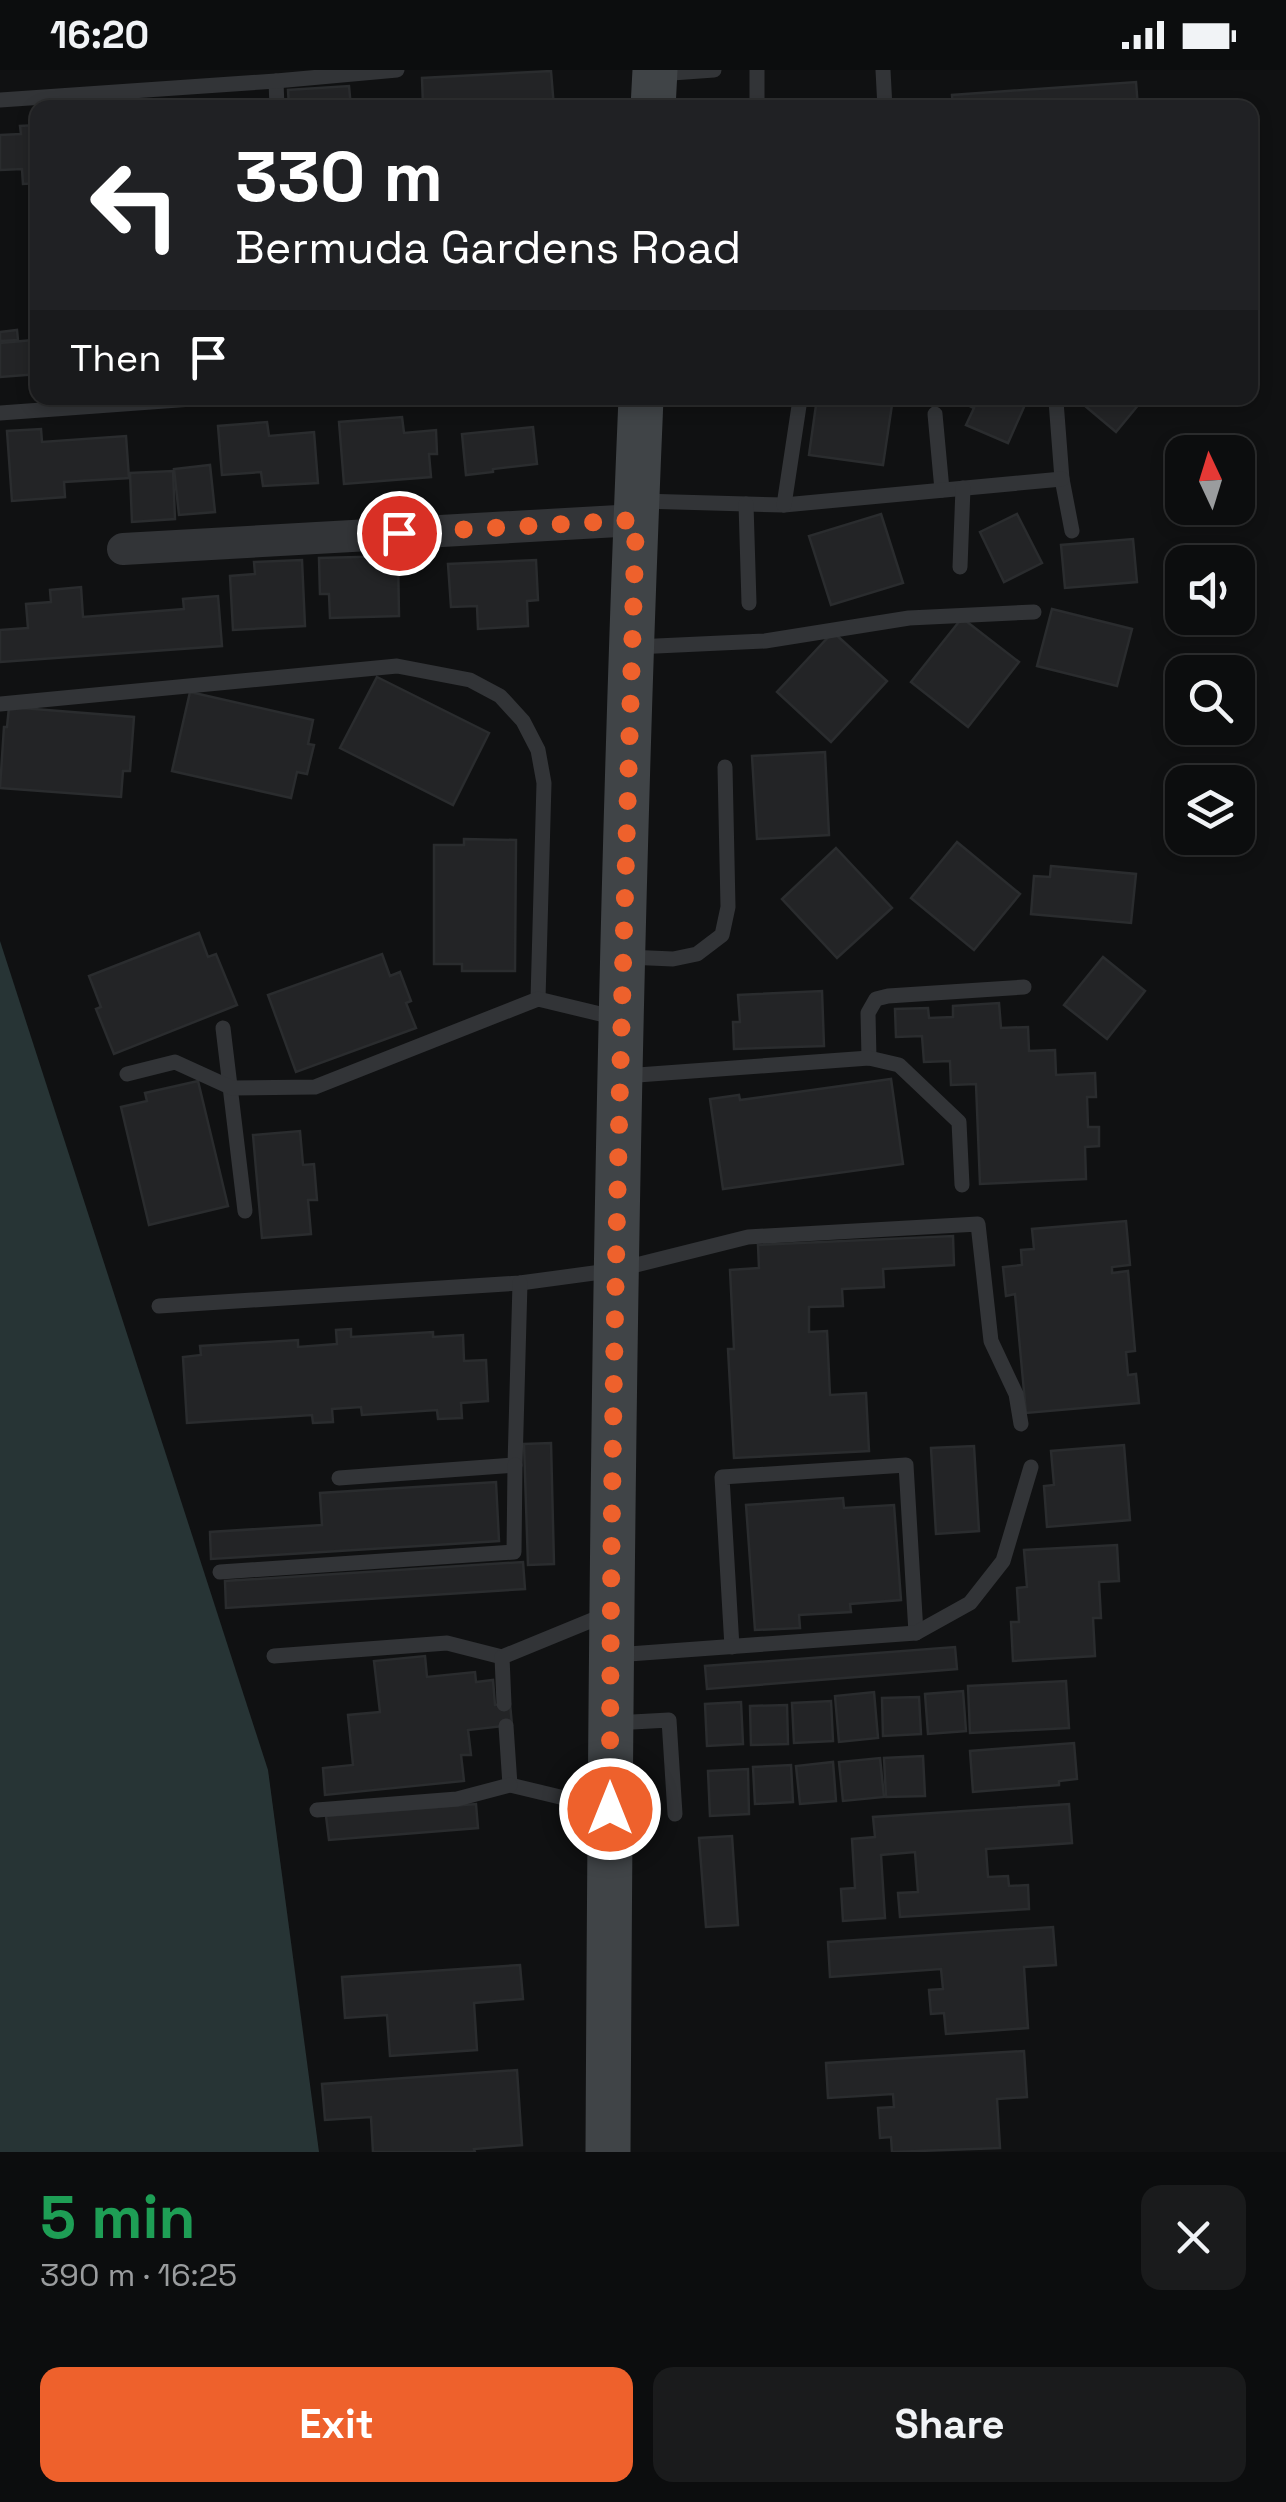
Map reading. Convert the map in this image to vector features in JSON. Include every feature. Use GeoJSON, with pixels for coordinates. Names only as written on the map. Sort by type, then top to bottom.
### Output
{"type":"FeatureCollection","features":[{"type":"Feature","properties":{"kind":"main road"},"geometry":{"type":"LineString","coordinates":[[608,2152],[616,1270],[641,405]]}},
{"type":"Feature","properties":{"kind":"street"},"geometry":{"type":"LineString","coordinates":[[123,549],[636,510]]}},
{"type":"Feature","properties":{"kind":"lane"},"geometry":{"type":"LineString","coordinates":[[0,100],[397,70]]}},
{"type":"Feature","properties":{"kind":"lane"},"geometry":{"type":"LineString","coordinates":[[654,84],[714,70]]}},
{"type":"Feature","properties":{"kind":"lane"},"geometry":{"type":"LineString","coordinates":[[757,100],[758,70]]}},
{"type":"Feature","properties":{"kind":"lane"},"geometry":{"type":"LineString","coordinates":[[883,70],[885,100]]}},
{"type":"Feature","properties":{"kind":"lane"},"geometry":{"type":"LineString","coordinates":[[276,81],[277,100]]}},
{"type":"Feature","properties":{"kind":"lane"},"geometry":{"type":"LineString","coordinates":[[0,413],[110,405]]}},
{"type":"Feature","properties":{"kind":"lane"},"geometry":{"type":"LineString","coordinates":[[1056,405],[1062,479],[1072,531]]}},
{"type":"Feature","properties":{"kind":"lane"},"geometry":{"type":"LineString","coordinates":[[784,505],[799,406]]}},
{"type":"Feature","properties":{"kind":"lane"},"geometry":{"type":"LineString","coordinates":[[935,414],[942,490]]}},
{"type":"Feature","properties":{"kind":"lane"},"geometry":{"type":"LineString","coordinates":[[636,510],[784,505],[1062,479]]}},
{"type":"Feature","properties":{"kind":"lane"},"geometry":{"type":"LineString","coordinates":[[960,568],[963,488]]}},
{"type":"Feature","properties":{"kind":"lane"},"geometry":{"type":"LineString","coordinates":[[746,504],[749,603]]}},
{"type":"Feature","properties":{"kind":"lane"},"geometry":{"type":"LineString","coordinates":[[632,648],[765,641],[909,618],[1034,612]]}},
{"type":"Feature","properties":{"kind":"lane"},"geometry":{"type":"LineString","coordinates":[[0,704],[398,666],[470,680],[500,696],[523,721],[538,750],[544,784],[538,1000]]}},
{"type":"Feature","properties":{"kind":"lane"},"geometry":{"type":"LineString","coordinates":[[623,957],[673,959],[697,954],[722,935],[728,907],[725,767]]}},
{"type":"Feature","properties":{"kind":"lane"},"geometry":{"type":"LineString","coordinates":[[869,1058],[868,1014],[876,999],[1024,987]]}},
{"type":"Feature","properties":{"kind":"lane"},"geometry":{"type":"LineString","coordinates":[[127,1074],[174,1062],[232,1088],[315,1087],[538,1000],[621,1019]]}},
{"type":"Feature","properties":{"kind":"lane"},"geometry":{"type":"LineString","coordinates":[[223,1028],[244,1211]]}},
{"type":"Feature","properties":{"kind":"lane"},"geometry":{"type":"LineString","coordinates":[[620,1076],[869,1058],[899,1065],[959,1122],[962,1185]]}},
{"type":"Feature","properties":{"kind":"lane"},"geometry":{"type":"LineString","coordinates":[[159,1306],[520,1282],[616,1270],[748,1236],[978,1224],[991,1342],[1016,1394],[1021,1424]]}},
{"type":"Feature","properties":{"kind":"lane"},"geometry":{"type":"LineString","coordinates":[[220,1572],[514,1552],[520,1282]]}},
{"type":"Feature","properties":{"kind":"lane"},"geometry":{"type":"LineString","coordinates":[[339,1478],[515,1465]]}},
{"type":"Feature","properties":{"kind":"lane"},"geometry":{"type":"LineString","coordinates":[[732,1647],[722,1478],[906,1466],[916,1633]]}},
{"type":"Feature","properties":{"kind":"lane"},"geometry":{"type":"LineString","coordinates":[[274,1656],[447,1644],[502,1657],[611,1634],[732,1647],[916,1633],[970,1602],[1003,1560],[1031,1467]]}},
{"type":"Feature","properties":{"kind":"lane"},"geometry":{"type":"LineString","coordinates":[[502,1657],[504,1704]]}},
{"type":"Feature","properties":{"kind":"lane"},"geometry":{"type":"LineString","coordinates":[[610,1723],[669,1720],[674,1814]]}},
{"type":"Feature","properties":{"kind":"lane"},"geometry":{"type":"LineString","coordinates":[[506,1726],[510,1786]]}},
{"type":"Feature","properties":{"kind":"lane"},"geometry":{"type":"LineString","coordinates":[[317,1810],[458,1799],[510,1786],[610,1809]]}},
{"type":"Feature","properties":{"kind":"shaded area"},"geometry":{"type":"Polygon","coordinates":[[[0,941],[268,1770],[319,2152],[0,2152],[0,941]]]}},
{"type":"Feature","properties":{"kind":"building"},"geometry":{"type":"Polygon","coordinates":[[[551,71],[553,100],[423,100],[422,78],[551,71]]]}},
{"type":"Feature","properties":{"kind":"building"},"geometry":{"type":"Polygon","coordinates":[[[1136,82],[1137,100],[952,100],[952,95],[1136,82]]]}},
{"type":"Feature","properties":{"kind":"building"},"geometry":{"type":"Polygon","coordinates":[[[349,86],[350,100],[289,100],[288,90],[349,86]]]}},
{"type":"Feature","properties":{"kind":"building"},"geometry":{"type":"Polygon","coordinates":[[[30,125],[30,184],[23,184],[22,169],[0,170],[0,135],[21,134],[20,126],[30,125]]]}},
{"type":"Feature","properties":{"kind":"building"},"geometry":{"type":"Polygon","coordinates":[[[17,330],[18,340],[0,341],[0,332],[17,330]]]}},
{"type":"Feature","properties":{"kind":"building"},"geometry":{"type":"Polygon","coordinates":[[[30,340],[30,375],[0,377],[0,343],[30,340]]]}},
{"type":"Feature","properties":{"kind":"building"},"geometry":{"type":"Polygon","coordinates":[[[816,405],[892,405],[883,465],[809,455],[816,405]]]}},
{"type":"Feature","properties":{"kind":"building"},"geometry":{"type":"Polygon","coordinates":[[[968,405],[1025,405],[1008,443],[966,425],[974,408],[968,405]]]}},
{"type":"Feature","properties":{"kind":"building"},"geometry":{"type":"Polygon","coordinates":[[[1084,405],[1138,405],[1116,432],[1084,405]]]}},
{"type":"Feature","properties":{"kind":"building"},"geometry":{"type":"Polygon","coordinates":[[[402,417],[404,433],[436,430],[437,454],[429,454],[431,477],[344,484],[339,422],[402,417]]]}},
{"type":"Feature","properties":{"kind":"building"},"geometry":{"type":"Polygon","coordinates":[[[267,422],[269,436],[314,432],[318,483],[263,486],[261,472],[222,475],[218,426],[267,422]]]}},
{"type":"Feature","properties":{"kind":"building"},"geometry":{"type":"Polygon","coordinates":[[[533,427],[537,464],[466,475],[462,434],[533,427]]]}},
{"type":"Feature","properties":{"kind":"building"},"geometry":{"type":"Polygon","coordinates":[[[41,429],[42,442],[126,436],[129,478],[64,482],[65,497],[12,501],[7,431],[41,429]]]}},
{"type":"Feature","properties":{"kind":"building"},"geometry":{"type":"Polygon","coordinates":[[[210,465],[215,512],[179,515],[174,469],[210,465]]]}},
{"type":"Feature","properties":{"kind":"building"},"geometry":{"type":"Polygon","coordinates":[[[173,471],[175,519],[132,522],[130,473],[173,471]]]}},
{"type":"Feature","properties":{"kind":"building"},"geometry":{"type":"Polygon","coordinates":[[[881,514],[903,583],[831,605],[809,536],[881,514]]]}},
{"type":"Feature","properties":{"kind":"building"},"geometry":{"type":"Polygon","coordinates":[[[1017,514],[1042,563],[1004,582],[980,532],[1017,514]]]}},
{"type":"Feature","properties":{"kind":"building"},"geometry":{"type":"Polygon","coordinates":[[[1133,539],[1137,582],[1065,588],[1061,545],[1133,539]]]}},
{"type":"Feature","properties":{"kind":"building"},"geometry":{"type":"Polygon","coordinates":[[[398,556],[399,616],[330,618],[329,594],[320,594],[319,558],[398,556]]]}},
{"type":"Feature","properties":{"kind":"building"},"geometry":{"type":"Polygon","coordinates":[[[302,560],[305,626],[233,630],[230,576],[255,574],[254,562],[302,560]]]}},
{"type":"Feature","properties":{"kind":"building"},"geometry":{"type":"Polygon","coordinates":[[[536,560],[538,600],[527,601],[528,626],[478,629],[477,606],[451,607],[448,564],[536,560]]]}},
{"type":"Feature","properties":{"kind":"building"},"geometry":{"type":"Polygon","coordinates":[[[81,587],[83,617],[184,609],[183,599],[218,596],[222,646],[0,662],[0,630],[28,628],[26,604],[51,602],[50,590],[81,587]]]}},
{"type":"Feature","properties":{"kind":"building"},"geometry":{"type":"Polygon","coordinates":[[[1052,609],[1132,629],[1117,686],[1037,666],[1052,609]]]}},
{"type":"Feature","properties":{"kind":"building"},"geometry":{"type":"Polygon","coordinates":[[[962,618],[1019,662],[968,727],[911,682],[962,618]]]}},
{"type":"Feature","properties":{"kind":"building"},"geometry":{"type":"Polygon","coordinates":[[[833,632],[887,681],[831,742],[777,692],[833,632]]]}},
{"type":"Feature","properties":{"kind":"building"},"geometry":{"type":"Polygon","coordinates":[[[377,677],[489,733],[453,805],[340,748],[377,677]]]}},
{"type":"Feature","properties":{"kind":"building"},"geometry":{"type":"Polygon","coordinates":[[[190,692],[313,720],[308,744],[314,745],[307,774],[297,772],[291,798],[172,771],[190,692]]]}},
{"type":"Feature","properties":{"kind":"building"},"geometry":{"type":"Polygon","coordinates":[[[9,707],[134,717],[130,771],[123,771],[121,797],[0,788],[9,707]]]}},
{"type":"Feature","properties":{"kind":"building"},"geometry":{"type":"Polygon","coordinates":[[[825,752],[829,835],[757,839],[752,756],[825,752]]]}},
{"type":"Feature","properties":{"kind":"building"},"geometry":{"type":"Polygon","coordinates":[[[464,839],[516,840],[515,971],[462,971],[462,964],[434,964],[434,845],[464,845],[464,839]]]}},
{"type":"Feature","properties":{"kind":"building"},"geometry":{"type":"Polygon","coordinates":[[[957,842],[1020,894],[974,950],[911,898],[957,842]]]}},
{"type":"Feature","properties":{"kind":"building"},"geometry":{"type":"Polygon","coordinates":[[[836,848],[892,908],[837,958],[782,899],[836,848]]]}},
{"type":"Feature","properties":{"kind":"building"},"geometry":{"type":"Polygon","coordinates":[[[1051,866],[1136,874],[1131,923],[1031,914],[1034,876],[1050,877],[1051,866]]]}},
{"type":"Feature","properties":{"kind":"building"},"geometry":{"type":"Polygon","coordinates":[[[199,933],[208,957],[216,954],[237,1005],[114,1054],[96,1009],[101,1007],[89,976],[199,933]]]}},
{"type":"Feature","properties":{"kind":"building"},"geometry":{"type":"Polygon","coordinates":[[[382,954],[390,976],[400,972],[416,1028],[296,1072],[268,995],[382,954]]]}},
{"type":"Feature","properties":{"kind":"building"},"geometry":{"type":"Polygon","coordinates":[[[1103,957],[1145,991],[1107,1039],[1064,1005],[1103,957]]]}},
{"type":"Feature","properties":{"kind":"building"},"geometry":{"type":"Polygon","coordinates":[[[822,991],[824,1046],[734,1049],[733,1022],[740,1022],[738,995],[822,991]]]}},
{"type":"Feature","properties":{"kind":"building"},"geometry":{"type":"Polygon","coordinates":[[[999,1003],[1001,1028],[1028,1027],[1029,1051],[1055,1050],[1056,1075],[1095,1073],[1096,1097],[1087,1097],[1088,1127],[1099,1127],[1099,1146],[1085,1147],[1086,1179],[980,1184],[976,1084],[951,1085],[950,1061],[924,1062],[922,1036],[896,1037],[895,1009],[928,1008],[929,1018],[953,1017],[953,1006],[999,1003]]]}},
{"type":"Feature","properties":{"kind":"building"},"geometry":{"type":"Polygon","coordinates":[[[891,1079],[903,1164],[723,1189],[710,1099],[739,1095],[740,1100],[891,1079]]]}},
{"type":"Feature","properties":{"kind":"building"},"geometry":{"type":"Polygon","coordinates":[[[198,1081],[228,1206],[149,1225],[121,1107],[147,1101],[145,1093],[198,1081]]]}},
{"type":"Feature","properties":{"kind":"building"},"geometry":{"type":"Polygon","coordinates":[[[300,1131],[303,1165],[314,1164],[317,1200],[308,1200],[311,1234],[262,1238],[253,1135],[300,1131]]]}},
{"type":"Feature","properties":{"kind":"building"},"geometry":{"type":"Polygon","coordinates":[[[1126,1221],[1130,1265],[1112,1267],[1112,1273],[1128,1271],[1135,1351],[1126,1352],[1128,1375],[1136,1374],[1139,1403],[1026,1413],[1015,1294],[1006,1296],[1003,1267],[1022,1265],[1021,1250],[1034,1249],[1032,1229],[1126,1221]]]}},
{"type":"Feature","properties":{"kind":"building"},"geometry":{"type":"Polygon","coordinates":[[[953,1236],[954,1265],[883,1269],[884,1287],[842,1289],[843,1306],[809,1307],[809,1332],[827,1331],[830,1395],[866,1393],[869,1451],[734,1458],[728,1349],[734,1349],[730,1270],[759,1268],[758,1245],[953,1236]]]}},
{"type":"Feature","properties":{"kind":"building"},"geometry":{"type":"Polygon","coordinates":[[[351,1329],[351,1337],[433,1332],[433,1337],[463,1335],[464,1361],[486,1360],[488,1401],[461,1403],[462,1418],[438,1419],[437,1410],[362,1415],[361,1407],[332,1409],[333,1422],[313,1423],[312,1415],[187,1423],[183,1357],[201,1355],[200,1346],[298,1340],[298,1347],[337,1344],[336,1330],[351,1329]]]}},
{"type":"Feature","properties":{"kind":"building"},"geometry":{"type":"Polygon","coordinates":[[[551,1443],[554,1564],[528,1565],[524,1444],[551,1443]]]}},
{"type":"Feature","properties":{"kind":"building"},"geometry":{"type":"Polygon","coordinates":[[[1124,1445],[1130,1520],[1047,1527],[1044,1486],[1054,1485],[1051,1451],[1124,1445]]]}},
{"type":"Feature","properties":{"kind":"building"},"geometry":{"type":"Polygon","coordinates":[[[974,1446],[979,1531],[936,1534],[931,1448],[974,1446]]]}},
{"type":"Feature","properties":{"kind":"building"},"geometry":{"type":"Polygon","coordinates":[[[496,1482],[499,1541],[211,1559],[210,1532],[322,1525],[320,1493],[496,1482]]]}},
{"type":"Feature","properties":{"kind":"building"},"geometry":{"type":"Polygon","coordinates":[[[843,1498],[844,1508],[894,1505],[901,1600],[850,1604],[851,1612],[799,1615],[800,1628],[755,1630],[746,1505],[843,1498]]]}},
{"type":"Feature","properties":{"kind":"building"},"geometry":{"type":"Polygon","coordinates":[[[1117,1545],[1119,1581],[1099,1582],[1101,1618],[1093,1618],[1095,1656],[1013,1661],[1011,1622],[1019,1622],[1017,1588],[1027,1587],[1024,1550],[1117,1545]]]}},
{"type":"Feature","properties":{"kind":"building"},"geometry":{"type":"Polygon","coordinates":[[[523,1562],[525,1589],[226,1608],[225,1581],[523,1562]]]}},
{"type":"Feature","properties":{"kind":"building"},"geometry":{"type":"Polygon","coordinates":[[[955,1647],[957,1669],[707,1689],[705,1666],[955,1647]]]}},
{"type":"Feature","properties":{"kind":"building"},"geometry":{"type":"Polygon","coordinates":[[[425,1656],[427,1677],[475,1672],[476,1682],[493,1680],[495,1705],[510,1704],[512,1725],[468,1730],[471,1755],[461,1755],[464,1781],[325,1795],[323,1768],[353,1765],[348,1715],[380,1712],[374,1661],[425,1656]]]}},
{"type":"Feature","properties":{"kind":"building"},"geometry":{"type":"Polygon","coordinates":[[[1066,1681],[1069,1728],[970,1733],[968,1686],[1066,1681]]]}},
{"type":"Feature","properties":{"kind":"building"},"geometry":{"type":"Polygon","coordinates":[[[963,1691],[966,1731],[928,1734],[925,1694],[963,1691]]]}},
{"type":"Feature","properties":{"kind":"building"},"geometry":{"type":"Polygon","coordinates":[[[874,1692],[878,1738],[839,1742],[835,1696],[874,1692]]]}},
{"type":"Feature","properties":{"kind":"building"},"geometry":{"type":"Polygon","coordinates":[[[919,1697],[921,1734],[883,1736],[882,1698],[919,1697]]]}},
{"type":"Feature","properties":{"kind":"building"},"geometry":{"type":"Polygon","coordinates":[[[831,1701],[833,1741],[794,1743],[792,1703],[831,1701]]]}},
{"type":"Feature","properties":{"kind":"building"},"geometry":{"type":"Polygon","coordinates":[[[741,1702],[743,1744],[707,1746],[705,1704],[741,1702]]]}},
{"type":"Feature","properties":{"kind":"building"},"geometry":{"type":"Polygon","coordinates":[[[787,1705],[788,1744],[751,1745],[750,1706],[787,1705]]]}},
{"type":"Feature","properties":{"kind":"building"},"geometry":{"type":"Polygon","coordinates":[[[1074,1743],[1077,1779],[1059,1781],[1059,1785],[973,1792],[970,1751],[1074,1743]]]}},
{"type":"Feature","properties":{"kind":"building"},"geometry":{"type":"Polygon","coordinates":[[[923,1756],[925,1796],[886,1797],[884,1758],[923,1756]]]}},
{"type":"Feature","properties":{"kind":"building"},"geometry":{"type":"Polygon","coordinates":[[[880,1758],[884,1797],[843,1801],[839,1762],[880,1758]]]}},
{"type":"Feature","properties":{"kind":"building"},"geometry":{"type":"Polygon","coordinates":[[[833,1762],[836,1801],[800,1804],[796,1766],[833,1762]]]}},
{"type":"Feature","properties":{"kind":"building"},"geometry":{"type":"Polygon","coordinates":[[[791,1765],[793,1802],[755,1804],[753,1767],[791,1765]]]}},
{"type":"Feature","properties":{"kind":"building"},"geometry":{"type":"Polygon","coordinates":[[[748,1769],[749,1814],[710,1816],[708,1771],[748,1769]]]}},
{"type":"Feature","properties":{"kind":"building"},"geometry":{"type":"Polygon","coordinates":[[[476,1804],[478,1828],[329,1840],[326,1816],[476,1804]]]}},
{"type":"Feature","properties":{"kind":"building"},"geometry":{"type":"Polygon","coordinates":[[[1069,1804],[1072,1843],[986,1849],[988,1877],[1008,1876],[1009,1886],[1028,1885],[1029,1909],[900,1917],[898,1893],[918,1892],[915,1852],[881,1855],[885,1918],[843,1921],[841,1889],[855,1888],[852,1839],[875,1837],[873,1817],[1069,1804]]]}},
{"type":"Feature","properties":{"kind":"building"},"geometry":{"type":"Polygon","coordinates":[[[732,1836],[738,1925],[706,1927],[699,1838],[732,1836]]]}},
{"type":"Feature","properties":{"kind":"building"},"geometry":{"type":"Polygon","coordinates":[[[1053,1927],[1056,1965],[1024,1967],[1028,2028],[946,2034],[944,2013],[931,2014],[929,1990],[943,1989],[941,1969],[830,1977],[828,1942],[1053,1927]]]}},
{"type":"Feature","properties":{"kind":"building"},"geometry":{"type":"Polygon","coordinates":[[[520,1965],[523,1999],[474,2003],[477,2050],[390,2056],[387,2015],[345,2018],[342,1977],[520,1965]]]}},
{"type":"Feature","properties":{"kind":"building"},"geometry":{"type":"Polygon","coordinates":[[[1024,2051],[1027,2097],[997,2099],[1000,2148],[892,2152],[891,2137],[880,2138],[878,2108],[894,2107],[893,2094],[828,2098],[826,2063],[1024,2051]]]}},
{"type":"Feature","properties":{"kind":"building"},"geometry":{"type":"Polygon","coordinates":[[[517,2070],[522,2145],[474,2149],[475,2152],[373,2152],[371,2117],[325,2120],[322,2084],[517,2070]]]}},
{"type":"Feature","properties":{"kind":"route"},"geometry":{"type":"LineString","coordinates":[[399,533],[636,520],[620,1076],[610,1809]]}}]}
